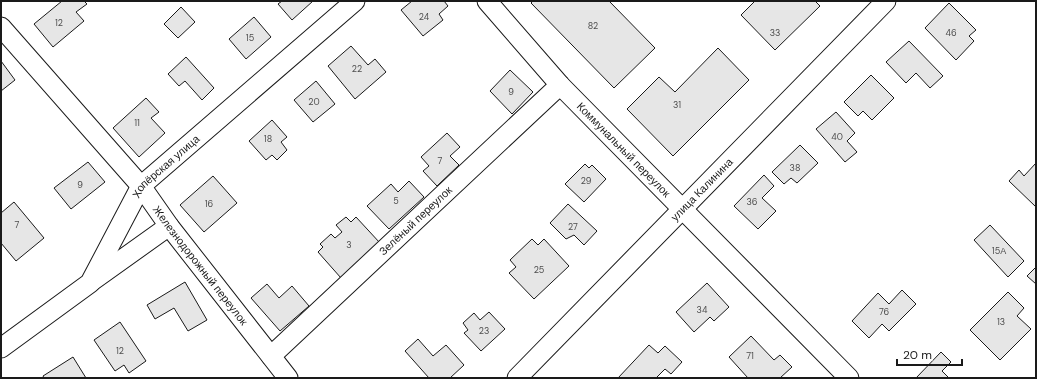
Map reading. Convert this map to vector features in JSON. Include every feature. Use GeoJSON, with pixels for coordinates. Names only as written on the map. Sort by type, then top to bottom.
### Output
{"type":"FeatureCollection","features":[{"type":"Feature","properties":{"kind":"street","name":"Хопёрская улица"},"geometry":{"type":"LineString","coordinates":[[1,348],[90,283],[140,186],[355,1]]}},
{"type":"Feature","properties":{"kind":"street","name":"Коммунальный переулок"},"geometry":{"type":"LineString","coordinates":[[487,1],[560,85],[850,378]]}},
{"type":"Feature","properties":{"kind":"street","name":"улица Калинина"},"geometry":{"type":"LineString","coordinates":[[517,378],[886,1]]}},
{"type":"Feature","properties":{"kind":"street","name":"Железнодорожный переулок"},"geometry":{"type":"LineString","coordinates":[[1,27],[140,186],[169,226],[288,378]]}},
{"type":"Feature","properties":{"kind":"street","name":"Зелёный переулок"},"geometry":{"type":"LineString","coordinates":[[271,356],[560,85]]}},
{"type":"Feature","properties":{"kind":"street"},"geometry":{"type":"LineString","coordinates":[[90,283],[169,226]]}},
{"type":"Feature","properties":{"kind":"building"},"geometry":{"type":"Polygon","coordinates":[[[62,1],[84,1],[87,4],[76,12],[84,21],[53,47],[34,24],[62,1]]]}},
{"type":"Feature","properties":{"kind":"building"},"geometry":{"type":"Polygon","coordinates":[[[282,1],[313,1],[292,20],[278,4],[282,1]]]}},
{"type":"Feature","properties":{"kind":"building"},"geometry":{"type":"Polygon","coordinates":[[[412,1],[444,1],[448,6],[439,14],[443,20],[423,36],[401,10],[412,1]]]}},
{"type":"Feature","properties":{"kind":"building"},"geometry":{"type":"Polygon","coordinates":[[[533,1],[609,1],[655,48],[614,88],[531,3],[533,1]]]}},
{"type":"Feature","properties":{"kind":"building"},"geometry":{"type":"Polygon","coordinates":[[[755,1],[815,1],[820,6],[775,50],[741,15],[755,1]]]}},
{"type":"Feature","properties":{"kind":"building"},"geometry":{"type":"Polygon","coordinates":[[[949,3],[976,30],[969,36],[974,41],[956,60],[925,28],[949,3]]]}},
{"type":"Feature","properties":{"kind":"building"},"geometry":{"type":"Polygon","coordinates":[[[181,7],[195,22],[178,38],[164,24],[181,7]]]}},
{"type":"Feature","properties":{"kind":"building"},"geometry":{"type":"Polygon","coordinates":[[[254,17],[271,37],[246,59],[229,39],[254,17]]]}},
{"type":"Feature","properties":{"kind":"building"},"geometry":{"type":"Polygon","coordinates":[[[909,41],[943,76],[930,88],[916,73],[906,83],[886,62],[909,41]]]}},
{"type":"Feature","properties":{"kind":"building"},"geometry":{"type":"Polygon","coordinates":[[[351,46],[368,65],[375,59],[386,72],[355,99],[328,66],[351,46]]]}},
{"type":"Feature","properties":{"kind":"building"},"geometry":{"type":"Polygon","coordinates":[[[718,48],[749,80],[673,156],[627,109],[659,77],[675,92],[718,48]]]}},
{"type":"Feature","properties":{"kind":"building"},"geometry":{"type":"Polygon","coordinates":[[[186,57],[214,88],[202,100],[185,81],[179,86],[168,74],[186,57]]]}},
{"type":"Feature","properties":{"kind":"building"},"geometry":{"type":"Polygon","coordinates":[[[1,61],[15,80],[1,91],[1,61]]]}},
{"type":"Feature","properties":{"kind":"building"},"geometry":{"type":"Polygon","coordinates":[[[510,70],[533,92],[512,114],[490,91],[510,70]]]}},
{"type":"Feature","properties":{"kind":"building"},"geometry":{"type":"Polygon","coordinates":[[[871,75],[894,98],[872,120],[863,111],[858,116],[844,102],[871,75]]]}},
{"type":"Feature","properties":{"kind":"building"},"geometry":{"type":"Polygon","coordinates":[[[316,81],[335,104],[313,122],[294,100],[316,81]]]}},
{"type":"Feature","properties":{"kind":"building"},"geometry":{"type":"Polygon","coordinates":[[[146,98],[159,112],[151,118],[165,133],[139,157],[113,128],[146,98]]]}},
{"type":"Feature","properties":{"kind":"building"},"geometry":{"type":"Polygon","coordinates":[[[836,112],[855,133],[847,141],[857,152],[845,162],[816,129],[836,112]]]}},
{"type":"Feature","properties":{"kind":"building"},"geometry":{"type":"Polygon","coordinates":[[[272,120],[287,137],[281,142],[287,150],[277,160],[272,155],[266,160],[249,141],[272,120]]]}},
{"type":"Feature","properties":{"kind":"building"},"geometry":{"type":"Polygon","coordinates":[[[447,133],[460,147],[450,156],[459,165],[437,186],[423,171],[429,166],[421,157],[447,133]]]}},
{"type":"Feature","properties":{"kind":"building"},"geometry":{"type":"Polygon","coordinates":[[[800,145],[818,163],[797,183],[791,178],[784,184],[772,172],[800,145]]]}},
{"type":"Feature","properties":{"kind":"building"},"geometry":{"type":"Polygon","coordinates":[[[88,162],[105,182],[71,209],[54,188],[88,162]]]}},
{"type":"Feature","properties":{"kind":"building"},"geometry":{"type":"Polygon","coordinates":[[[1036,163],[1036,207],[1009,181],[1019,170],[1024,176],[1036,163]]]}},
{"type":"Feature","properties":{"kind":"building"},"geometry":{"type":"Polygon","coordinates":[[[585,164],[589,168],[592,165],[606,179],[584,202],[565,184],[585,164]]]}},
{"type":"Feature","properties":{"kind":"building"},"geometry":{"type":"Polygon","coordinates":[[[764,175],[774,186],[762,198],[776,211],[758,229],[734,206],[764,175]]]}},
{"type":"Feature","properties":{"kind":"building"},"geometry":{"type":"Polygon","coordinates":[[[213,176],[237,203],[204,232],[180,205],[213,176]]]}},
{"type":"Feature","properties":{"kind":"building"},"geometry":{"type":"Polygon","coordinates":[[[409,181],[424,197],[389,229],[367,206],[391,184],[398,192],[409,181]]]}},
{"type":"Feature","properties":{"kind":"building"},"geometry":{"type":"Polygon","coordinates":[[[14,202],[44,238],[16,261],[1,243],[1,213],[14,202]]]}},
{"type":"Feature","properties":{"kind":"building"},"geometry":{"type":"Polygon","coordinates":[[[568,204],[597,231],[584,245],[574,235],[566,239],[550,223],[568,204]]]}},
{"type":"Feature","properties":{"kind":"building"},"geometry":{"type":"Polygon","coordinates":[[[346,217],[351,222],[356,217],[380,243],[341,278],[318,252],[323,247],[320,244],[331,234],[335,238],[342,232],[336,225],[346,217]]]}},
{"type":"Feature","properties":{"kind":"building"},"geometry":{"type":"Polygon","coordinates":[[[990,225],[1024,261],[1008,277],[974,240],[990,225]]]}},
{"type":"Feature","properties":{"kind":"building"},"geometry":{"type":"Polygon","coordinates":[[[532,239],[538,245],[544,239],[569,266],[534,299],[509,273],[516,267],[510,260],[532,239]]]}},
{"type":"Feature","properties":{"kind":"building"},"geometry":{"type":"Polygon","coordinates":[[[1036,267],[1036,284],[1027,276],[1036,267]]]}},
{"type":"Feature","properties":{"kind":"building"},"geometry":{"type":"Polygon","coordinates":[[[185,282],[207,320],[188,331],[174,308],[155,319],[147,305],[185,282]]]}},
{"type":"Feature","properties":{"kind":"building"},"geometry":{"type":"Polygon","coordinates":[[[707,283],[729,307],[714,321],[710,317],[694,332],[676,312],[707,283]]]}},
{"type":"Feature","properties":{"kind":"building"},"geometry":{"type":"Polygon","coordinates":[[[267,284],[279,298],[292,286],[309,306],[280,331],[251,298],[267,284]]]}},
{"type":"Feature","properties":{"kind":"building"},"geometry":{"type":"Polygon","coordinates":[[[902,290],[916,304],[889,331],[882,324],[869,338],[852,321],[878,293],[889,304],[902,290]]]}},
{"type":"Feature","properties":{"kind":"building"},"geometry":{"type":"Polygon","coordinates":[[[1008,292],[1024,308],[1017,316],[1031,329],[1000,360],[970,330],[1008,292]]]}},
{"type":"Feature","properties":{"kind":"building"},"geometry":{"type":"Polygon","coordinates":[[[489,312],[505,329],[481,351],[464,333],[468,330],[463,323],[474,313],[480,320],[489,312]]]}},
{"type":"Feature","properties":{"kind":"building"},"geometry":{"type":"Polygon","coordinates":[[[120,322],[146,361],[129,373],[124,365],[115,371],[94,340],[120,322]]]}},
{"type":"Feature","properties":{"kind":"building"},"geometry":{"type":"Polygon","coordinates":[[[751,336],[774,360],[780,355],[792,367],[780,378],[748,378],[729,357],[751,336]]]}},
{"type":"Feature","properties":{"kind":"building"},"geometry":{"type":"Polygon","coordinates":[[[418,339],[433,356],[446,345],[464,365],[450,378],[429,378],[405,351],[418,339]]]}},
{"type":"Feature","properties":{"kind":"building"},"geometry":{"type":"Polygon","coordinates":[[[649,345],[658,353],[665,346],[682,362],[671,374],[665,369],[656,378],[618,378],[649,345]]]}},
{"type":"Feature","properties":{"kind":"building"},"geometry":{"type":"Polygon","coordinates":[[[941,352],[951,362],[942,371],[949,378],[916,378],[941,352]]]}},
{"type":"Feature","properties":{"kind":"building"},"geometry":{"type":"Polygon","coordinates":[[[73,357],[86,378],[44,378],[43,376],[73,357]]]}}]}
